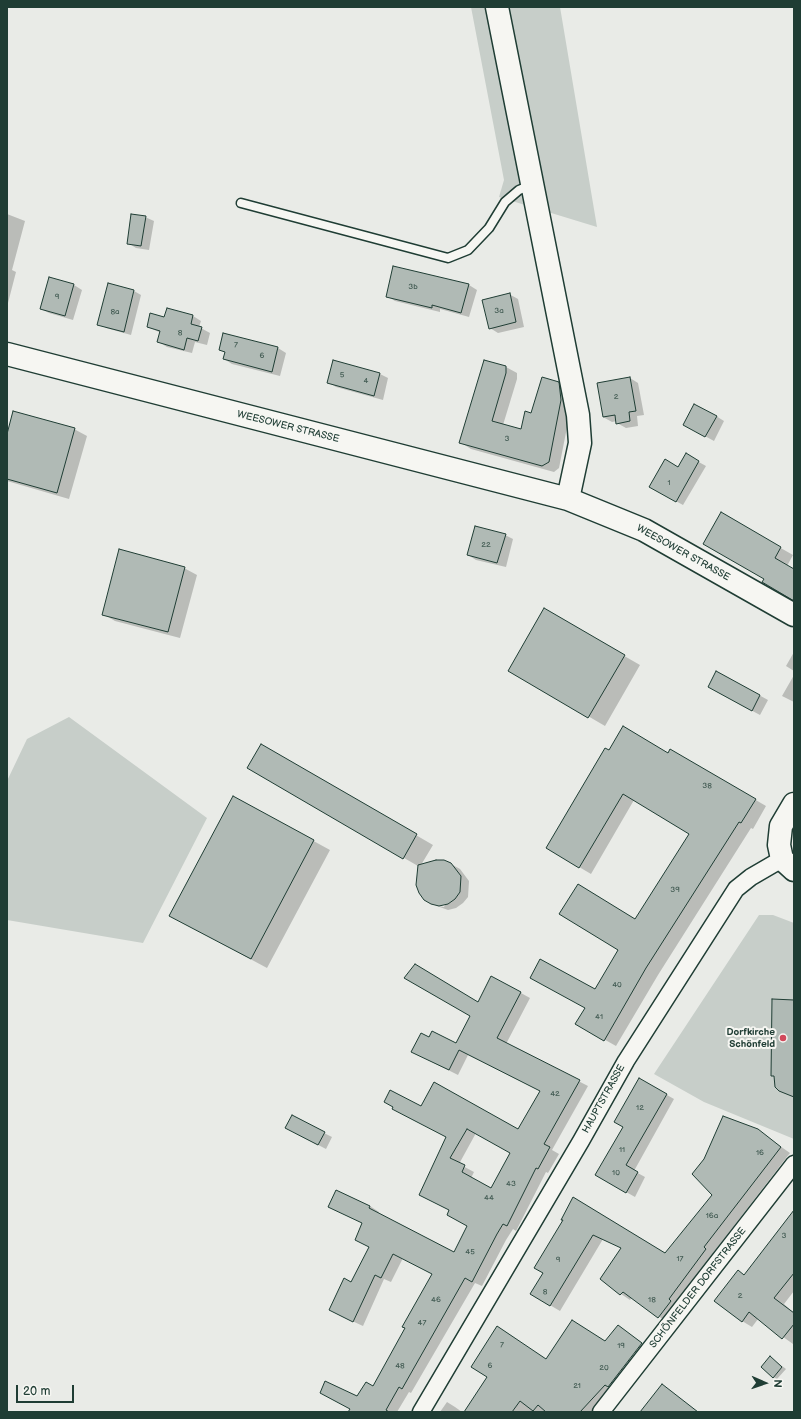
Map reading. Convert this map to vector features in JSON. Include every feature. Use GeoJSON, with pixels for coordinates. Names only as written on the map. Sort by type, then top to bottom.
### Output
{"type":"FeatureCollection","features":[{"type":"Feature","properties":{"kind":"main road"},"geometry":{"type":"LineString","coordinates":[[498,7],[578,415],[580,443],[568,499]]}},
{"type":"Feature","properties":{"kind":"main road","name":"WEESOWER STRASSE"},"geometry":{"type":"LineString","coordinates":[[7,354],[568,499],[644,530],[794,615]]}},
{"type":"Feature","properties":{"kind":"main road","name":"HAUPTSTRASSE"},"geometry":{"type":"LineString","coordinates":[[788,865],[779,845],[781,826],[794,804]]}},
{"type":"Feature","properties":{"kind":"street","name":"HAUPTSTRASSE"},"geometry":{"type":"LineString","coordinates":[[421,1412],[581,1141],[626,1061],[736,889],[751,877],[788,865]]}},
{"type":"Feature","properties":{"kind":"street","name":"SCHÖNFELDER DORFSTRASSE"},"geometry":{"type":"LineString","coordinates":[[601,1412],[794,1164]]}},
{"type":"Feature","properties":{"kind":"lane"},"geometry":{"type":"LineString","coordinates":[[241,203],[448,258],[468,250],[489,228],[505,202],[519,190],[532,184]]}},
{"type":"Feature","properties":{"kind":"shaded area"},"geometry":{"type":"Polygon","coordinates":[[[471,7],[560,7],[597,227],[499,197],[504,180],[471,7]]]}},
{"type":"Feature","properties":{"kind":"shaded area"},"geometry":{"type":"Polygon","coordinates":[[[69,717],[207,818],[143,943],[7,920],[7,781],[27,739],[69,717]]]}},
{"type":"Feature","properties":{"kind":"shaded area"},"geometry":{"type":"Polygon","coordinates":[[[759,915],[773,915],[794,923],[794,1139],[704,1102],[654,1074],[759,915]]]}},
{"type":"Feature","properties":{"kind":"building"},"geometry":{"type":"Polygon","coordinates":[[[131,214],[146,216],[141,246],[127,244],[131,214]]]}},
{"type":"Feature","properties":{"kind":"building"},"geometry":{"type":"Polygon","coordinates":[[[393,266],[469,284],[461,313],[432,305],[432,308],[386,297],[393,266]]]}},
{"type":"Feature","properties":{"kind":"building"},"geometry":{"type":"Polygon","coordinates":[[[49,277],[74,284],[65,316],[40,309],[49,277]]]}},
{"type":"Feature","properties":{"kind":"building"},"geometry":{"type":"Polygon","coordinates":[[[108,283],[134,290],[124,332],[97,325],[108,283]]]}},
{"type":"Feature","properties":{"kind":"building"},"geometry":{"type":"Polygon","coordinates":[[[510,293],[516,322],[489,329],[482,300],[510,293]]]}},
{"type":"Feature","properties":{"kind":"building"},"geometry":{"type":"Polygon","coordinates":[[[167,308],[193,315],[191,324],[202,327],[198,341],[187,338],[184,350],[157,342],[160,331],[147,327],[150,313],[164,317],[167,308]]]}},
{"type":"Feature","properties":{"kind":"building"},"geometry":{"type":"Polygon","coordinates":[[[223,333],[278,347],[272,372],[223,359],[225,352],[219,350],[223,333]]]}},
{"type":"Feature","properties":{"kind":"building"},"geometry":{"type":"Polygon","coordinates":[[[333,360],[380,373],[374,396],[327,383],[333,360]]]}},
{"type":"Feature","properties":{"kind":"building"},"geometry":{"type":"Polygon","coordinates":[[[484,360],[506,366],[506,373],[492,421],[521,429],[525,411],[531,413],[542,377],[559,382],[561,400],[549,462],[542,466],[459,443],[484,360]]]}},
{"type":"Feature","properties":{"kind":"building"},"geometry":{"type":"Polygon","coordinates":[[[630,377],[636,411],[629,412],[630,421],[616,424],[615,415],[603,417],[597,383],[630,377]]]}},
{"type":"Feature","properties":{"kind":"building"},"geometry":{"type":"Polygon","coordinates":[[[694,404],[717,416],[705,437],[683,425],[694,404]]]}},
{"type":"Feature","properties":{"kind":"building"},"geometry":{"type":"Polygon","coordinates":[[[13,411],[75,428],[57,493],[7,479],[7,434],[13,411]]]}},
{"type":"Feature","properties":{"kind":"building"},"geometry":{"type":"Polygon","coordinates":[[[686,453],[699,461],[676,502],[649,487],[665,459],[678,467],[686,453]]]}},
{"type":"Feature","properties":{"kind":"building"},"geometry":{"type":"Polygon","coordinates":[[[721,512],[781,547],[775,558],[794,569],[794,601],[762,582],[764,579],[703,544],[721,512]]]}},
{"type":"Feature","properties":{"kind":"building"},"geometry":{"type":"Polygon","coordinates":[[[475,526],[506,534],[497,563],[467,555],[475,526]]]}},
{"type":"Feature","properties":{"kind":"building"},"geometry":{"type":"Polygon","coordinates":[[[119,549],[185,567],[168,632],[102,615],[119,549]]]}},
{"type":"Feature","properties":{"kind":"building"},"geometry":{"type":"Polygon","coordinates":[[[544,608],[625,655],[588,718],[508,671],[544,608]]]}},
{"type":"Feature","properties":{"kind":"building"},"geometry":{"type":"Polygon","coordinates":[[[716,671],[760,695],[752,711],[708,687],[716,671]]]}},
{"type":"Feature","properties":{"kind":"building"},"geometry":{"type":"Polygon","coordinates":[[[623,726],[668,753],[670,749],[756,799],[741,823],[739,822],[646,968],[604,1041],[575,1024],[585,1008],[530,978],[540,959],[595,989],[618,950],[559,914],[578,884],[635,919],[689,834],[623,794],[579,868],[546,848],[605,748],[609,750],[623,726]]]}},
{"type":"Feature","properties":{"kind":"building"},"geometry":{"type":"Polygon","coordinates":[[[261,744],[417,834],[403,859],[247,768],[261,744]]]}},
{"type":"Feature","properties":{"kind":"building"},"geometry":{"type":"Polygon","coordinates":[[[233,796],[314,840],[251,959],[169,916],[233,796]]]}},
{"type":"Feature","properties":{"kind":"building"},"geometry":{"type":"Polygon","coordinates":[[[436,860],[444,860],[451,863],[461,876],[460,892],[455,899],[448,904],[439,906],[424,900],[416,885],[418,865],[436,860]]]}},
{"type":"Feature","properties":{"kind":"building"},"geometry":{"type":"Polygon","coordinates":[[[415,964],[478,1002],[491,976],[521,992],[497,1038],[580,1080],[544,1144],[550,1147],[538,1169],[536,1168],[507,1226],[503,1224],[472,1282],[465,1278],[402,1389],[399,1387],[386,1410],[389,1412],[348,1412],[350,1409],[320,1393],[325,1381],[357,1396],[366,1382],[373,1386],[405,1328],[402,1327],[432,1274],[393,1254],[381,1278],[375,1275],[353,1322],[329,1310],[344,1278],[351,1282],[369,1247],[355,1240],[362,1223],[328,1207],[336,1190],[370,1206],[369,1208],[454,1252],[467,1226],[447,1215],[449,1210],[419,1195],[446,1137],[392,1109],[393,1107],[384,1102],[390,1090],[421,1106],[434,1082],[518,1129],[540,1091],[459,1050],[449,1070],[411,1052],[421,1033],[429,1037],[432,1031],[456,1043],[470,1016],[404,978],[415,964]],[[467,1129],[450,1158],[465,1165],[462,1172],[491,1188],[510,1153],[467,1129]]]}},
{"type":"Feature","properties":{"kind":"building","name":"Dorfkirche Schönfeld"},"geometry":{"type":"Polygon","coordinates":[[[772,999],[794,1000],[794,1097],[779,1091],[775,1087],[774,1076],[771,1076],[772,999]]]}},
{"type":"Feature","properties":{"kind":"building"},"geometry":{"type":"Polygon","coordinates":[[[639,1078],[667,1094],[626,1165],[638,1172],[626,1193],[595,1175],[623,1127],[614,1122],[639,1078]]]}},
{"type":"Feature","properties":{"kind":"building"},"geometry":{"type":"Polygon","coordinates":[[[292,1115],[325,1132],[318,1145],[285,1128],[292,1115]]]}},
{"type":"Feature","properties":{"kind":"building"},"geometry":{"type":"Polygon","coordinates":[[[723,1116],[758,1129],[781,1147],[704,1247],[706,1249],[669,1299],[671,1301],[658,1318],[623,1292],[620,1295],[600,1279],[621,1248],[593,1235],[550,1306],[530,1294],[543,1273],[534,1268],[563,1220],[561,1220],[573,1197],[665,1253],[712,1195],[692,1174],[704,1159],[723,1116]]]}},
{"type":"Feature","properties":{"kind":"building"},"geometry":{"type":"Polygon","coordinates":[[[794,1210],[794,1273],[774,1298],[794,1313],[794,1324],[782,1339],[749,1312],[742,1322],[714,1301],[738,1270],[744,1275],[794,1210]]]}},
{"type":"Feature","properties":{"kind":"building"},"geometry":{"type":"Polygon","coordinates":[[[572,1320],[605,1341],[618,1325],[642,1343],[608,1387],[605,1385],[580,1412],[546,1412],[538,1405],[533,1411],[520,1401],[512,1412],[464,1412],[487,1377],[471,1367],[497,1326],[546,1359],[572,1320]]]}},
{"type":"Feature","properties":{"kind":"building"},"geometry":{"type":"Polygon","coordinates":[[[770,1356],[782,1367],[773,1378],[761,1367],[770,1356]]]}},
{"type":"Feature","properties":{"kind":"building"},"geometry":{"type":"Polygon","coordinates":[[[662,1384],[698,1412],[640,1412],[662,1384]]]}},
{"type":"Feature","properties":{"kind":"place","name":"Dorfkirche Schönfeld"},"geometry":{"type":"Point","coordinates":[783,1038]}}]}
